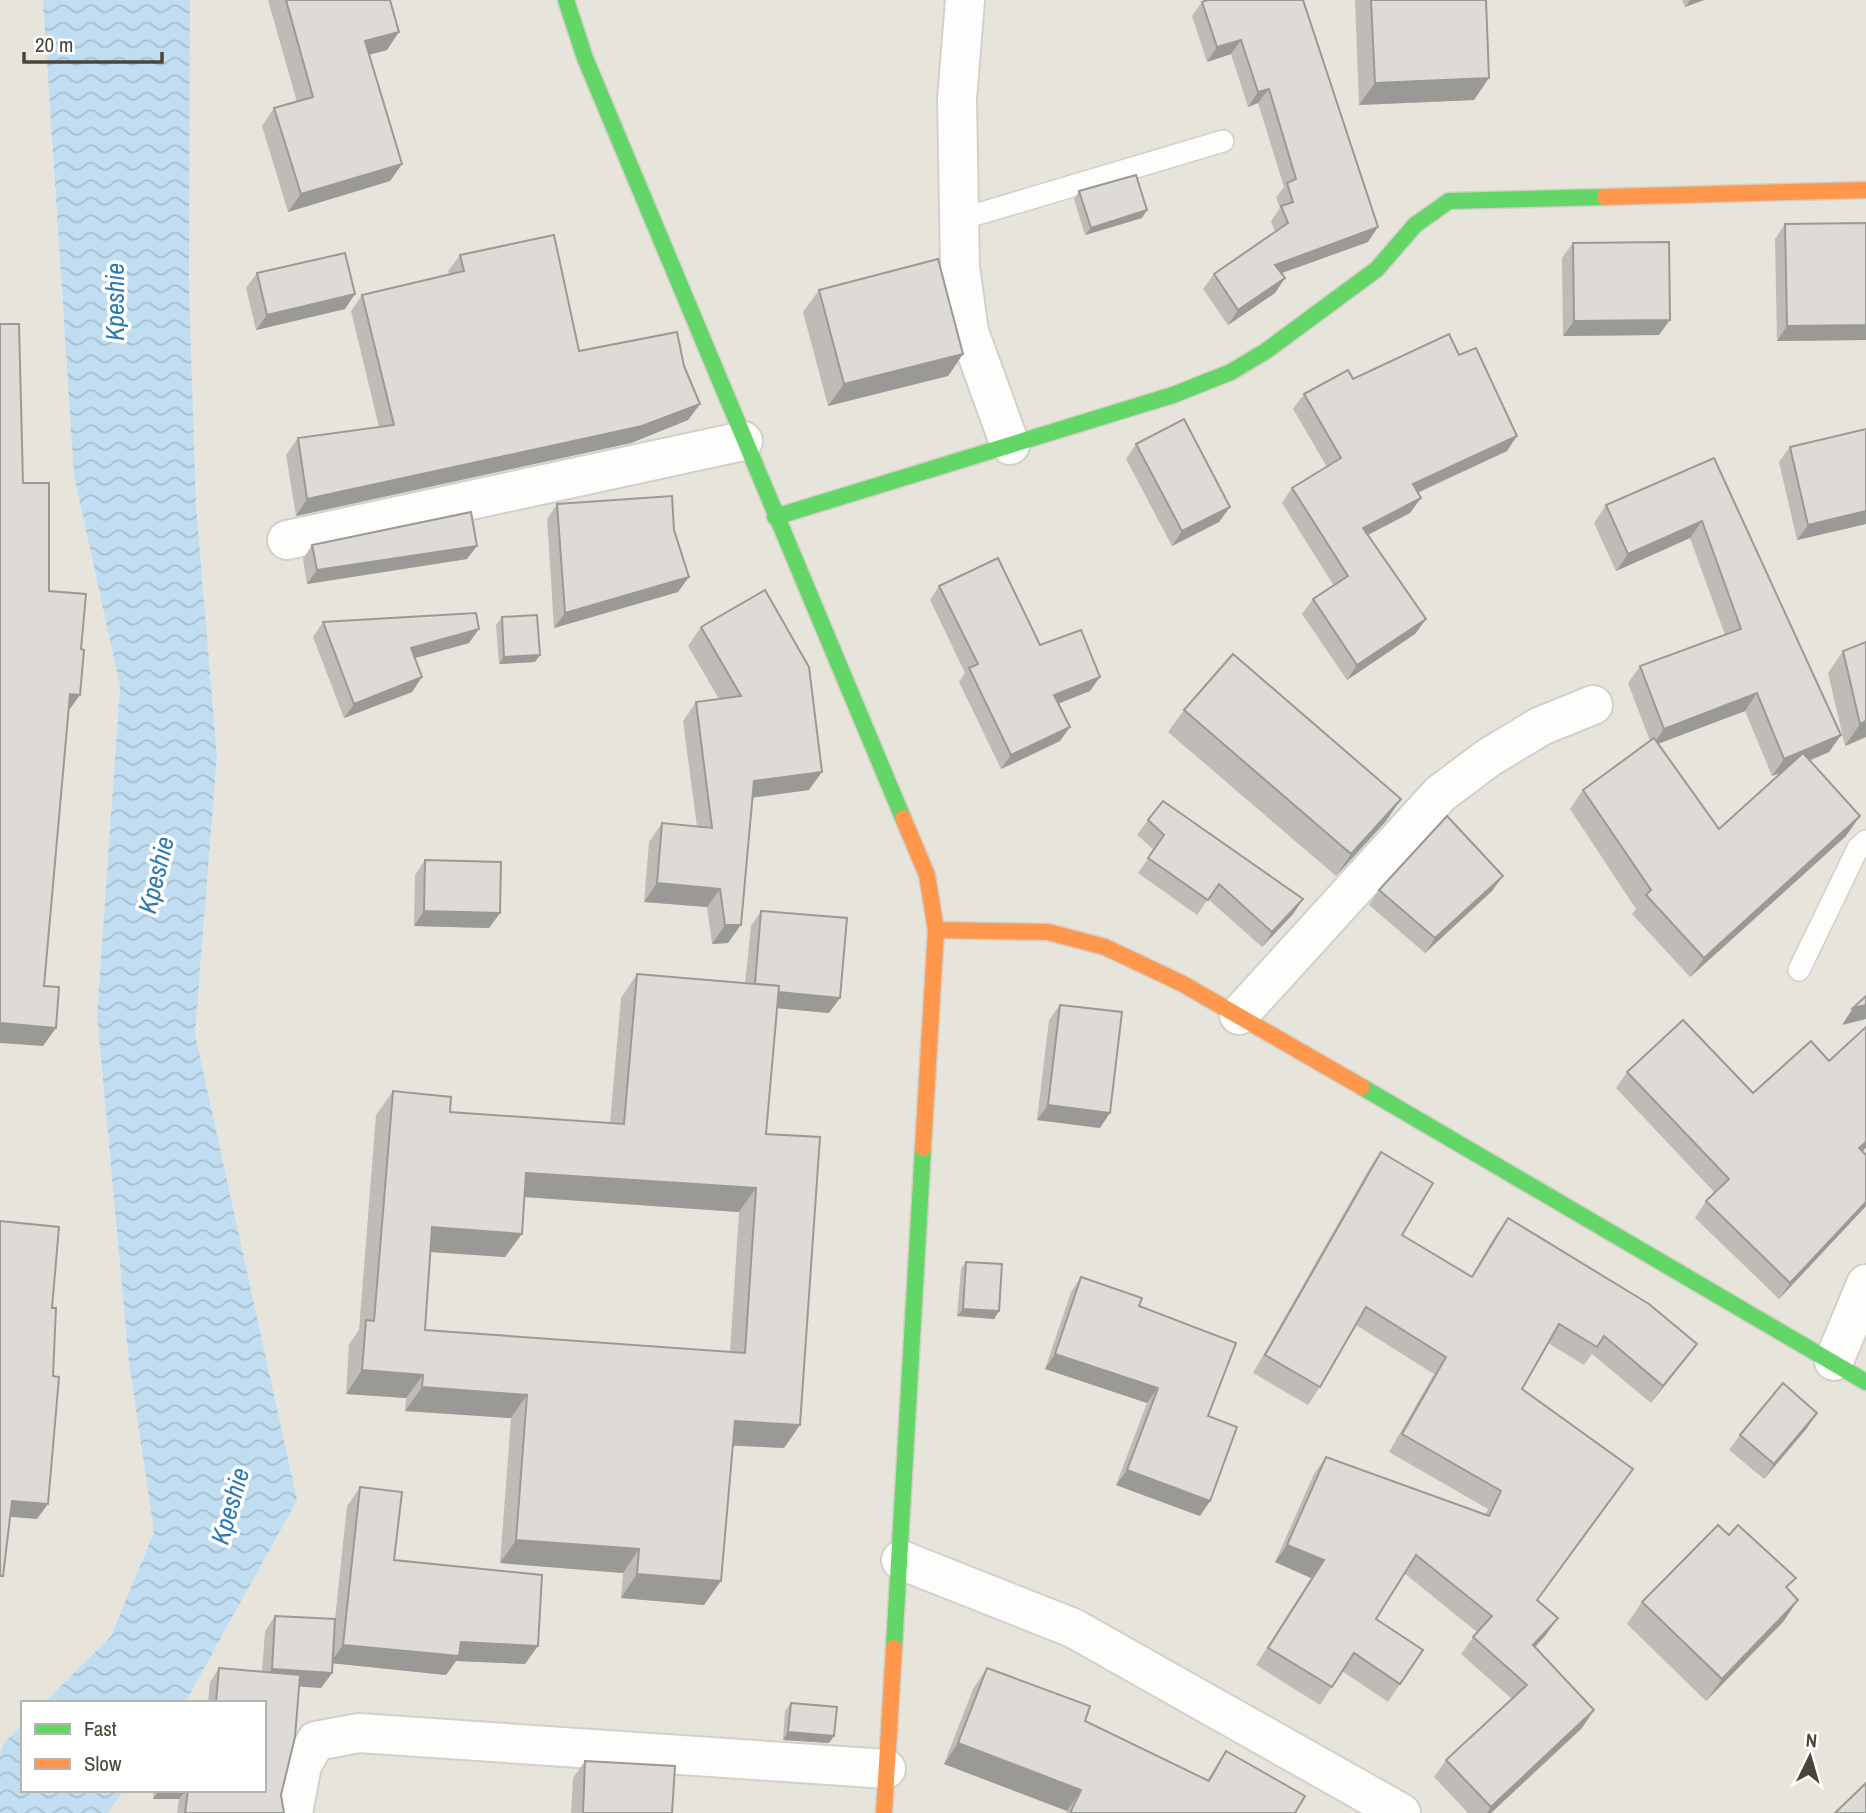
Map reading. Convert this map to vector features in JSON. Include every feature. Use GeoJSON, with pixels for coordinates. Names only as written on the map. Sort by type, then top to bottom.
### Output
{"type":"FeatureCollection","features":[{"type":"Feature","properties":{"kind":"street"},"geometry":{"type":"LineString","coordinates":[[566,0],[584,58],[927,875],[936,930],[884,1813]]}},
{"type":"Feature","properties":{"kind":"street"},"geometry":{"type":"LineString","coordinates":[[965,0],[957,99],[960,267],[969,331],[1010,445]]}},
{"type":"Feature","properties":{"kind":"street"},"geometry":{"type":"LineString","coordinates":[[775,517],[1173,395],[1231,372],[1266,351],[1377,268],[1415,225],[1449,201],[1866,190]]}},
{"type":"Feature","properties":{"kind":"street"},"geometry":{"type":"LineString","coordinates":[[288,540],[743,440]]}},
{"type":"Feature","properties":{"kind":"street"},"geometry":{"type":"LineString","coordinates":[[1239,1015],[1440,794],[1488,758],[1541,726],[1593,705]]}},
{"type":"Feature","properties":{"kind":"street"},"geometry":{"type":"LineString","coordinates":[[936,930],[1030,930],[1084,939],[1152,968],[1239,1015],[1834,1360],[1866,1382]]}},
{"type":"Feature","properties":{"kind":"street"},"geometry":{"type":"LineString","coordinates":[[1834,1360],[1866,1284]]}},
{"type":"Feature","properties":{"kind":"street"},"geometry":{"type":"LineString","coordinates":[[901,1560],[1073,1628],[1401,1813]]}},
{"type":"Feature","properties":{"kind":"street"},"geometry":{"type":"LineString","coordinates":[[293,1813],[302,1765],[316,1741],[359,1733],[886,1769]]}},
{"type":"Feature","properties":{"kind":"lane"},"geometry":{"type":"LineString","coordinates":[[958,220],[1223,141]]}},
{"type":"Feature","properties":{"kind":"lane"},"geometry":{"type":"LineString","coordinates":[[1799,970],[1858,848],[1866,841]]}},
{"type":"Feature","properties":{"kind":"shaded area"},"geometry":{"type":"Polygon","coordinates":[[[0,0],[43,0],[74,476],[120,686],[97,1015],[129,1363],[154,1532],[111,1636],[46,1701],[21,1701],[21,1726],[3,1744],[0,1755],[0,0]]]}},
{"type":"Feature","properties":{"kind":"shaded area"},"geometry":{"type":"Polygon","coordinates":[[[190,0],[1866,0],[1866,1813],[108,1813],[123,1792],[266,1792],[266,1701],[186,1701],[297,1500],[195,1034],[217,756],[196,505],[189,285],[190,0]]]}},
{"type":"Feature","properties":{"kind":"water","name":"Kpeshie"},"geometry":{"type":"Polygon","coordinates":[[[43,0],[190,0],[189,285],[196,505],[217,756],[195,1034],[297,1500],[186,1701],[46,1701],[111,1636],[154,1532],[129,1363],[97,1015],[120,686],[74,476],[43,0]]]}},
{"type":"Feature","properties":{"kind":"water"},"geometry":{"type":"Polygon","coordinates":[[[21,1726],[21,1792],[123,1792],[108,1813],[0,1813],[0,1755],[3,1744],[21,1726]]]}},
{"type":"Feature","properties":{"kind":"building"},"geometry":{"type":"Polygon","coordinates":[[[286,0],[390,0],[399,32],[365,41],[402,164],[301,194],[274,108],[313,97],[286,0]]]}},
{"type":"Feature","properties":{"kind":"building"},"geometry":{"type":"Polygon","coordinates":[[[1303,0],[1378,227],[1275,265],[1285,278],[1238,310],[1214,274],[1288,223],[1281,206],[1293,202],[1287,183],[1296,179],[1269,89],[1258,92],[1241,40],[1217,47],[1202,2],[1303,0]]]}},
{"type":"Feature","properties":{"kind":"building"},"geometry":{"type":"Polygon","coordinates":[[[1371,0],[1486,0],[1489,78],[1375,83],[1371,0]]]}},
{"type":"Feature","properties":{"kind":"building"},"geometry":{"type":"Polygon","coordinates":[[[1136,175],[1147,210],[1091,228],[1079,191],[1136,175]]]}},
{"type":"Feature","properties":{"kind":"building"},"geometry":{"type":"Polygon","coordinates":[[[1866,223],[1866,325],[1787,326],[1785,224],[1866,223]]]}},
{"type":"Feature","properties":{"kind":"building"},"geometry":{"type":"Polygon","coordinates":[[[554,235],[579,351],[677,332],[684,366],[700,404],[642,426],[307,499],[298,438],[394,425],[362,295],[464,271],[460,255],[554,235]]]}},
{"type":"Feature","properties":{"kind":"building"},"geometry":{"type":"Polygon","coordinates":[[[1669,242],[1670,320],[1574,321],[1573,243],[1669,242]]]}},
{"type":"Feature","properties":{"kind":"building"},"geometry":{"type":"Polygon","coordinates":[[[345,253],[355,294],[267,315],[257,273],[345,253]]]}},
{"type":"Feature","properties":{"kind":"building"},"geometry":{"type":"Polygon","coordinates":[[[938,259],[963,354],[844,384],[819,290],[938,259]]]}},
{"type":"Feature","properties":{"kind":"building"},"geometry":{"type":"Polygon","coordinates":[[[0,324],[19,324],[23,483],[49,483],[49,591],[86,594],[80,695],[70,694],[44,986],[59,987],[56,1028],[0,1023],[0,324]]]}},
{"type":"Feature","properties":{"kind":"building"},"geometry":{"type":"Polygon","coordinates":[[[1449,334],[1459,355],[1476,348],[1517,436],[1413,484],[1421,498],[1363,528],[1426,619],[1357,665],[1313,599],[1348,576],[1292,488],[1341,458],[1304,394],[1348,370],[1353,379],[1449,334]]]}},
{"type":"Feature","properties":{"kind":"building"},"geometry":{"type":"Polygon","coordinates":[[[1184,419],[1230,507],[1182,531],[1136,444],[1184,419]]]}},
{"type":"Feature","properties":{"kind":"building"},"geometry":{"type":"Polygon","coordinates":[[[1866,429],[1866,511],[1808,525],[1790,447],[1866,429]]]}},
{"type":"Feature","properties":{"kind":"building"},"geometry":{"type":"Polygon","coordinates":[[[1714,458],[1841,735],[1784,759],[1757,693],[1664,729],[1640,666],[1741,629],[1702,521],[1628,554],[1606,505],[1714,458]]]}},
{"type":"Feature","properties":{"kind":"building"},"geometry":{"type":"Polygon","coordinates":[[[672,496],[674,530],[689,577],[565,613],[557,504],[672,496]]]}},
{"type":"Feature","properties":{"kind":"building"},"geometry":{"type":"Polygon","coordinates":[[[471,512],[477,546],[317,570],[312,545],[471,512]]]}},
{"type":"Feature","properties":{"kind":"building"},"geometry":{"type":"Polygon","coordinates":[[[998,558],[1040,645],[1081,630],[1100,677],[1054,695],[1070,727],[1011,755],[969,668],[978,664],[939,586],[998,558]]]}},
{"type":"Feature","properties":{"kind":"building"},"geometry":{"type":"Polygon","coordinates":[[[765,590],[809,667],[822,772],[754,781],[741,925],[725,925],[720,889],[657,883],[662,823],[712,828],[696,702],[741,696],[701,627],[765,590]]]}},
{"type":"Feature","properties":{"kind":"building"},"geometry":{"type":"Polygon","coordinates":[[[476,613],[479,629],[411,648],[422,677],[354,704],[323,622],[476,613]]]}},
{"type":"Feature","properties":{"kind":"building"},"geometry":{"type":"Polygon","coordinates":[[[537,615],[540,655],[504,657],[502,617],[537,615]]]}},
{"type":"Feature","properties":{"kind":"building"},"geometry":{"type":"Polygon","coordinates":[[[1866,642],[1866,721],[1860,724],[1843,651],[1866,642]]]}},
{"type":"Feature","properties":{"kind":"building"},"geometry":{"type":"Polygon","coordinates":[[[1233,654],[1401,799],[1351,854],[1184,710],[1233,654]]]}},
{"type":"Feature","properties":{"kind":"building"},"geometry":{"type":"Polygon","coordinates":[[[1654,738],[1719,829],[1803,753],[1860,816],[1704,958],[1646,895],[1651,890],[1583,790],[1654,738]]]}},
{"type":"Feature","properties":{"kind":"building"},"geometry":{"type":"Polygon","coordinates":[[[1163,801],[1303,899],[1272,932],[1219,884],[1208,900],[1148,858],[1164,835],[1148,820],[1163,801]]]}},
{"type":"Feature","properties":{"kind":"building"},"geometry":{"type":"Polygon","coordinates":[[[1447,816],[1503,876],[1435,938],[1379,890],[1447,816]]]}},
{"type":"Feature","properties":{"kind":"building"},"geometry":{"type":"Polygon","coordinates":[[[425,860],[501,862],[500,913],[424,911],[425,860]]]}},
{"type":"Feature","properties":{"kind":"building"},"geometry":{"type":"Polygon","coordinates":[[[761,911],[847,918],[840,998],[778,992],[779,986],[755,984],[761,911]]]}},
{"type":"Feature","properties":{"kind":"building"},"geometry":{"type":"Polygon","coordinates":[[[637,974],[779,986],[766,1134],[820,1137],[800,1425],[735,1421],[721,1581],[637,1574],[639,1549],[516,1540],[527,1395],[422,1387],[423,1375],[362,1370],[366,1320],[374,1321],[393,1091],[451,1097],[450,1112],[624,1124],[637,974]],[[526,1173],[522,1234],[432,1227],[425,1330],[745,1353],[756,1188],[526,1173]]]}},
{"type":"Feature","properties":{"kind":"building"},"geometry":{"type":"Polygon","coordinates":[[[1866,996],[1866,1005],[1853,1008],[1866,996]]]}},
{"type":"Feature","properties":{"kind":"building"},"geometry":{"type":"Polygon","coordinates":[[[1060,1005],[1122,1012],[1110,1113],[1048,1105],[1060,1005]]]}},
{"type":"Feature","properties":{"kind":"building"},"geometry":{"type":"Polygon","coordinates":[[[1683,1020],[1753,1093],[1811,1041],[1829,1061],[1866,1027],[1866,1142],[1859,1148],[1866,1155],[1866,1202],[1790,1283],[1706,1201],[1729,1179],[1627,1072],[1683,1020]]]}},
{"type":"Feature","properties":{"kind":"building"},"geometry":{"type":"Polygon","coordinates":[[[1381,1152],[1433,1183],[1402,1235],[1472,1277],[1508,1218],[1649,1304],[1697,1344],[1663,1386],[1604,1336],[1597,1347],[1559,1324],[1522,1389],[1633,1469],[1537,1600],[1558,1618],[1533,1645],[1594,1710],[1491,1807],[1446,1760],[1527,1685],[1473,1637],[1492,1616],[1416,1555],[1376,1619],[1423,1650],[1400,1684],[1354,1653],[1332,1687],[1268,1648],[1324,1560],[1287,1545],[1326,1457],[1489,1516],[1501,1491],[1402,1434],[1446,1357],[1366,1307],[1320,1387],[1265,1355],[1381,1152]]]}},
{"type":"Feature","properties":{"kind":"building"},"geometry":{"type":"Polygon","coordinates":[[[0,1221],[59,1227],[52,1308],[56,1308],[53,1376],[59,1377],[48,1504],[12,1501],[3,1576],[0,1576],[0,1221]]]}},
{"type":"Feature","properties":{"kind":"building"},"geometry":{"type":"Polygon","coordinates":[[[966,1262],[1002,1264],[999,1311],[963,1309],[966,1262]]]}},
{"type":"Feature","properties":{"kind":"building"},"geometry":{"type":"Polygon","coordinates":[[[1081,1277],[1142,1298],[1139,1306],[1236,1343],[1208,1416],[1237,1427],[1210,1501],[1127,1470],[1158,1388],[1055,1354],[1081,1277]]]}},
{"type":"Feature","properties":{"kind":"building"},"geometry":{"type":"Polygon","coordinates":[[[1783,1383],[1817,1413],[1774,1464],[1740,1435],[1783,1383]]]}},
{"type":"Feature","properties":{"kind":"building"},"geometry":{"type":"Polygon","coordinates":[[[360,1487],[402,1492],[394,1560],[542,1575],[538,1646],[461,1642],[459,1656],[343,1645],[360,1487]]]}},
{"type":"Feature","properties":{"kind":"building"},"geometry":{"type":"Polygon","coordinates":[[[1718,1525],[1729,1535],[1738,1525],[1796,1578],[1786,1587],[1798,1600],[1722,1679],[1642,1602],[1718,1525]]]}},
{"type":"Feature","properties":{"kind":"building"},"geometry":{"type":"Polygon","coordinates":[[[275,1616],[335,1619],[332,1673],[272,1669],[275,1616]]]}},
{"type":"Feature","properties":{"kind":"building"},"geometry":{"type":"Polygon","coordinates":[[[219,1668],[300,1675],[295,1737],[281,1795],[284,1813],[185,1813],[188,1792],[266,1792],[266,1701],[216,1701],[219,1668]]]}},
{"type":"Feature","properties":{"kind":"building"},"geometry":{"type":"Polygon","coordinates":[[[987,1668],[1090,1706],[1085,1721],[1209,1781],[1226,1751],[1305,1796],[1295,1813],[1070,1813],[1081,1790],[958,1743],[987,1668]]]}},
{"type":"Feature","properties":{"kind":"building"},"geometry":{"type":"Polygon","coordinates":[[[791,1703],[837,1707],[834,1736],[788,1732],[791,1703]]]}},
{"type":"Feature","properties":{"kind":"building"},"geometry":{"type":"Polygon","coordinates":[[[585,1761],[675,1766],[672,1813],[583,1813],[585,1761]]]}},
{"type":"Feature","properties":{"kind":"building"},"geometry":{"type":"Polygon","coordinates":[[[1866,1783],[1866,1813],[1835,1813],[1866,1783]]]}},
{"type":"Feature","properties":{"kind":"traffic: fast"},"geometry":{"type":"LineString","coordinates":[[566,0],[585,58],[903,818]]}},
{"type":"Feature","properties":{"kind":"traffic: fast"},"geometry":{"type":"LineString","coordinates":[[775,517],[1173,395],[1231,372],[1266,351],[1377,269],[1415,225],[1449,201],[1605,197]]}},
{"type":"Feature","properties":{"kind":"traffic: fast"},"geometry":{"type":"LineString","coordinates":[[1362,1087],[1866,1382]]}},
{"type":"Feature","properties":{"kind":"traffic: fast"},"geometry":{"type":"LineString","coordinates":[[894,1648],[923,1148]]}},
{"type":"Feature","properties":{"kind":"traffic: slow"},"geometry":{"type":"LineString","coordinates":[[1605,197],[1866,190]]}},
{"type":"Feature","properties":{"kind":"traffic: slow"},"geometry":{"type":"LineString","coordinates":[[903,818],[927,875],[936,930],[923,1148]]}},
{"type":"Feature","properties":{"kind":"traffic: slow"},"geometry":{"type":"LineString","coordinates":[[936,930],[1048,932],[1105,947],[1183,984],[1362,1087]]}},
{"type":"Feature","properties":{"kind":"traffic: slow"},"geometry":{"type":"LineString","coordinates":[[884,1813],[894,1648]]}}]}
